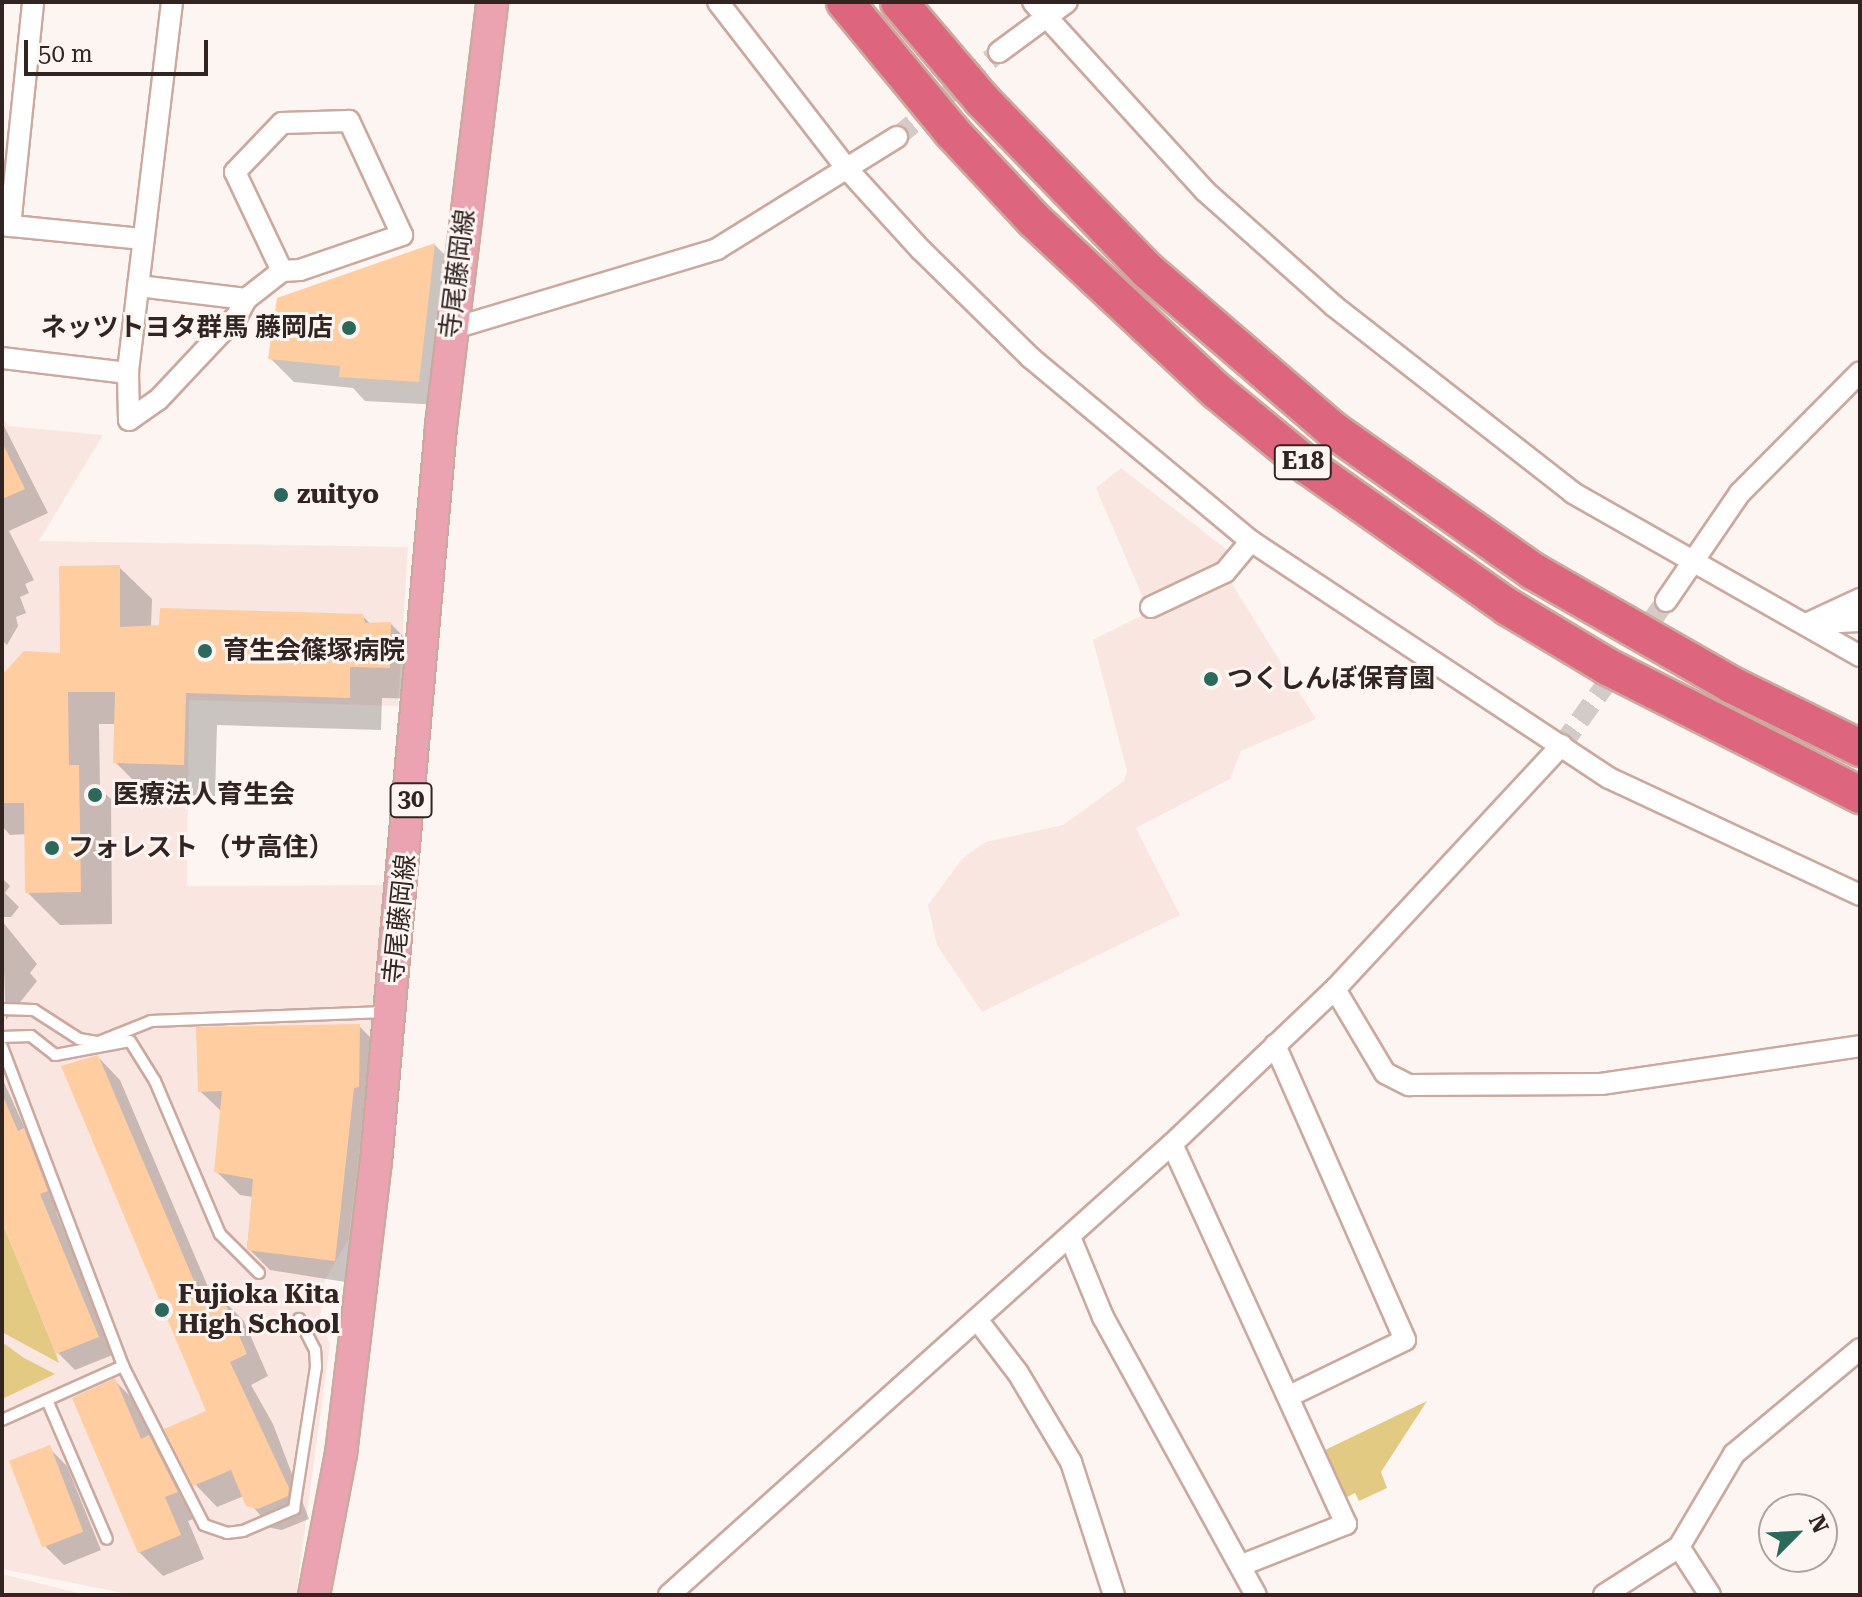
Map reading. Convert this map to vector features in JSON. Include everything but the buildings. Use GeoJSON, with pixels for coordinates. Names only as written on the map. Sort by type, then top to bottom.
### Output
{"type":"FeatureCollection","features":[{"type":"Feature","properties":{"kind":"highway","name":"E18"},"geometry":{"type":"LineString","coordinates":[[845,2],[952,132],[1034,220],[1217,391],[1308,466],[1482,589],[1608,667],[1860,795]]}},
{"type":"Feature","properties":{"kind":"highway","name":"E18"},"geometry":{"type":"LineString","coordinates":[[899,2],[992,111],[1148,271],[1333,430],[1533,571],[1719,678],[1860,748]]}},
{"type":"Feature","properties":{"kind":"main road","name":"寺尾藤岡線"},"geometry":{"type":"LineString","coordinates":[[314,1595],[341,1454],[391,1012],[451,329],[492,2]]}},
{"type":"Feature","properties":{"kind":"street"},"geometry":{"type":"LineString","coordinates":[[33,2],[6,225],[143,239]]}},
{"type":"Feature","properties":{"kind":"street"},"geometry":{"type":"LineString","coordinates":[[172,2],[128,373],[129,420],[158,400],[237,316],[246,299],[282,271],[300,270],[402,235],[349,121],[282,123],[235,172],[282,271]]}},
{"type":"Feature","properties":{"kind":"street"},"geometry":{"type":"LineString","coordinates":[[718,2],[848,170],[1031,358],[1251,541],[1609,778],[1860,895]]}},
{"type":"Feature","properties":{"kind":"street"},"geometry":{"type":"LineString","coordinates":[[999,52],[1040,10],[1067,2]]}},
{"type":"Feature","properties":{"kind":"street"},"geometry":{"type":"LineString","coordinates":[[1040,10],[1205,191],[1334,306],[1573,493],[1696,560],[1860,656]]}},
{"type":"Feature","properties":{"kind":"street"},"geometry":{"type":"LineString","coordinates":[[451,329],[717,249],[808,189],[848,170],[897,137]]}},
{"type":"Feature","properties":{"kind":"street"},"geometry":{"type":"LineString","coordinates":[[138,286],[246,299]]}},
{"type":"Feature","properties":{"kind":"street"},"geometry":{"type":"LineString","coordinates":[[2,358],[128,373]]}},
{"type":"Feature","properties":{"kind":"street"},"geometry":{"type":"LineString","coordinates":[[1666,601],[1740,493],[1860,372]]}},
{"type":"Feature","properties":{"kind":"street"},"geometry":{"type":"LineString","coordinates":[[1151,607],[1225,572],[1251,541]]}},
{"type":"Feature","properties":{"kind":"street"},"geometry":{"type":"LineString","coordinates":[[1806,624],[1860,599]]}},
{"type":"Feature","properties":{"kind":"street"},"geometry":{"type":"LineString","coordinates":[[1806,624],[1860,621]]}},
{"type":"Feature","properties":{"kind":"street"},"geometry":{"type":"LineString","coordinates":[[669,1595],[979,1322],[1335,989],[1562,745]]}},
{"type":"Feature","properties":{"kind":"street"},"geometry":{"type":"LineString","coordinates":[[1335,989],[1385,1073],[1409,1085],[1601,1084],[1860,1046]]}},
{"type":"Feature","properties":{"kind":"street"},"geometry":{"type":"LineString","coordinates":[[1275,1045],[1405,1340],[1289,1396]]}},
{"type":"Feature","properties":{"kind":"street"},"geometry":{"type":"LineString","coordinates":[[1172,1144],[1346,1524],[1242,1565]]}},
{"type":"Feature","properties":{"kind":"street"},"geometry":{"type":"LineString","coordinates":[[1070,1237],[1103,1317],[1256,1595]]}},
{"type":"Feature","properties":{"kind":"street"},"geometry":{"type":"LineString","coordinates":[[979,1322],[1018,1373],[1071,1462],[1114,1595]]}},
{"type":"Feature","properties":{"kind":"street"},"geometry":{"type":"LineString","coordinates":[[1604,1595],[1679,1547],[1734,1454],[1860,1349]]}},
{"type":"Feature","properties":{"kind":"street"},"geometry":{"type":"LineString","coordinates":[[1679,1547],[1710,1595]]}},
{"type":"Feature","properties":{"kind":"lane"},"geometry":{"type":"LineString","coordinates":[[2,1009],[34,1010],[79,1039],[99,1042],[151,1021],[391,1012]]}},
{"type":"Feature","properties":{"kind":"lane"},"geometry":{"type":"LineString","coordinates":[[2,1037],[31,1036],[55,1055],[130,1041],[155,1081],[220,1234],[259,1273]]}},
{"type":"Feature","properties":{"kind":"lane"},"geometry":{"type":"LineString","coordinates":[[2,1047],[123,1366],[197,1518],[227,1533],[243,1531],[294,1509],[316,1367],[315,1350],[299,1319]]}},
{"type":"Feature","properties":{"kind":"lane"},"geometry":{"type":"LineString","coordinates":[[2,1420],[123,1366]]}},
{"type":"Feature","properties":{"kind":"lane"},"geometry":{"type":"LineString","coordinates":[[47,1400],[107,1539]]}},
{"type":"Feature","properties":{"kind":"shaded area","name":"医療法人育生会"},"geometry":{"type":"Polygon","coordinates":[[[2,416],[8,426],[103,435],[39,541],[408,547],[398,706],[189,700],[187,886],[388,885],[379,1008],[153,1015],[99,1039],[83,1035],[33,1004],[2,1003],[2,416]]]}},
{"type":"Feature","properties":{"kind":"shaded area"},"geometry":{"type":"Polygon","coordinates":[[[1121,468],[1230,552],[1229,579],[1316,719],[1241,751],[1230,779],[1136,828],[1180,915],[982,1012],[937,945],[928,905],[963,858],[986,842],[1063,825],[1124,781],[1127,771],[1093,640],[1149,612],[1096,488],[1121,468]]]}},
{"type":"Feature","properties":{"kind":"shaded area","name":"Fujioka Kita High School"},"geometry":{"type":"Polygon","coordinates":[[[2,1013],[45,1019],[95,1047],[155,1025],[377,1017],[348,1240],[325,1280],[320,1320],[330,1344],[296,1595],[133,1595],[2,1569],[2,1013]]]}},
{"type":"Feature","properties":{"kind":"shaded area"},"geometry":{"type":"Polygon","coordinates":[[[2,1222],[56,1354],[59,1363],[2,1332],[2,1222]]]}},
{"type":"Feature","properties":{"kind":"shaded area"},"geometry":{"type":"Polygon","coordinates":[[[2,1342],[24,1358],[55,1374],[2,1399],[2,1342]]]}},
{"type":"Feature","properties":{"kind":"shaded area"},"geometry":{"type":"Polygon","coordinates":[[[1427,1401],[1381,1472],[1387,1488],[1359,1501],[1355,1493],[1345,1498],[1323,1451],[1427,1401]]]}},
{"type":"Feature","properties":{"kind":"shaded area"},"geometry":{"type":"Polygon","coordinates":[[[2,1574],[86,1595],[2,1595],[2,1574]]]}},
{"type":"Feature","properties":{"kind":"tunnel"},"geometry":{"type":"LineString","coordinates":[[897,137],[999,52]]}},
{"type":"Feature","properties":{"kind":"tunnel"},"geometry":{"type":"LineString","coordinates":[[1562,745],[1666,601]]}},
{"type":"Feature","properties":{"kind":"place","name":"ネッツトヨタ群馬 藤岡店"},"geometry":{"type":"Point","coordinates":[349,328]}},
{"type":"Feature","properties":{"kind":"place","name":"zuityo"},"geometry":{"type":"Point","coordinates":[281,495]}},
{"type":"Feature","properties":{"kind":"place","name":"育生会篠塚病院"},"geometry":{"type":"Point","coordinates":[205,651]}},
{"type":"Feature","properties":{"kind":"place","name":"つくしんぼ保育園"},"geometry":{"type":"Point","coordinates":[1211,679]}},
{"type":"Feature","properties":{"kind":"place","name":"医療法人育生会"},"geometry":{"type":"Point","coordinates":[95,795]}},
{"type":"Feature","properties":{"kind":"place","name":"フォレスト （サ高住）"},"geometry":{"type":"Point","coordinates":[52,848]}},
{"type":"Feature","properties":{"kind":"place","name":"Fujioka Kita High School"},"geometry":{"type":"Point","coordinates":[162,1310]}}]}
